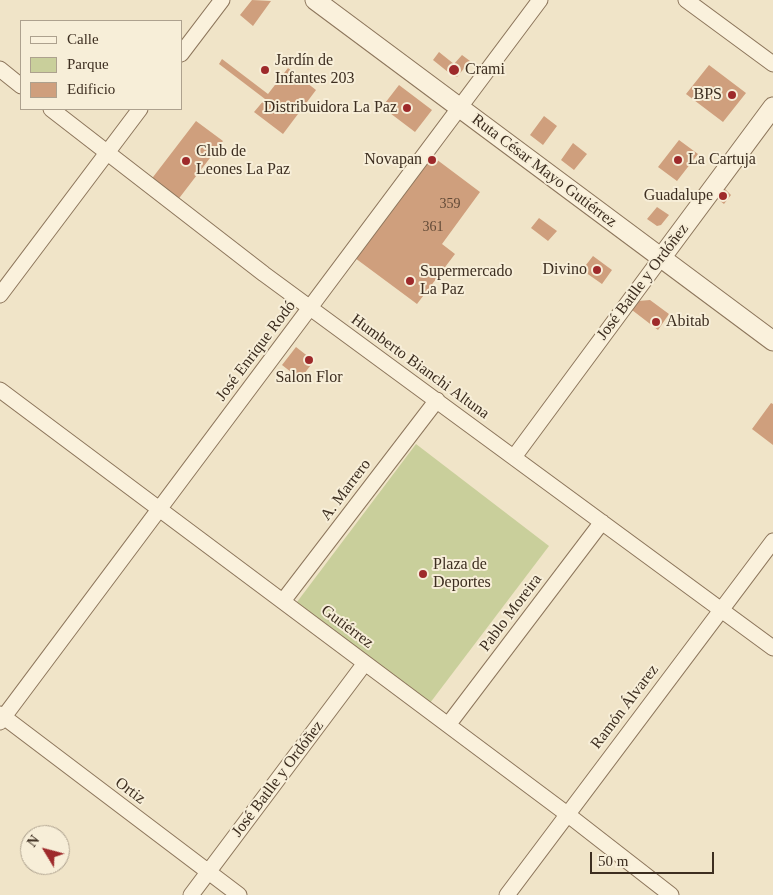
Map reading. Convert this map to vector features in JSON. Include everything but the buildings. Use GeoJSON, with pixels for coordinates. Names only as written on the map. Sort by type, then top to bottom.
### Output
{"type":"FeatureCollection","features":[{"type":"Feature","properties":{"kind":"street"},"geometry":{"type":"LineString","coordinates":[[182,53],[222,0]]}},
{"type":"Feature","properties":{"kind":"street","name":"Ruta César Mayo Gutiérrez"},"geometry":{"type":"LineString","coordinates":[[315,0],[773,341]]}},
{"type":"Feature","properties":{"kind":"street","name":"José Enrique Rodó"},"geometry":{"type":"LineString","coordinates":[[1,718],[160,509],[540,0]]}},
{"type":"Feature","properties":{"kind":"street"},"geometry":{"type":"LineString","coordinates":[[686,0],[773,64]]}},
{"type":"Feature","properties":{"kind":"street"},"geometry":{"type":"LineString","coordinates":[[0,69],[20,85]]}},
{"type":"Feature","properties":{"kind":"street","name":"José Batlle y Ordóñez"},"geometry":{"type":"LineString","coordinates":[[514,457],[773,107]]}},
{"type":"Feature","properties":{"kind":"street","name":"Humberto Bianchi Altuna"},"geometry":{"type":"LineString","coordinates":[[52,110],[310,308],[773,648]]}},
{"type":"Feature","properties":{"kind":"street"},"geometry":{"type":"LineString","coordinates":[[0,295],[139,110]]}},
{"type":"Feature","properties":{"kind":"street","name":"Gutiérrez"},"geometry":{"type":"LineString","coordinates":[[0,390],[448,725],[671,895]]}},
{"type":"Feature","properties":{"kind":"street","name":"A. Marrero"},"geometry":{"type":"LineString","coordinates":[[283,601],[436,400]]}},
{"type":"Feature","properties":{"kind":"street","name":"Pablo Moreira"},"geometry":{"type":"LineString","coordinates":[[448,725],[602,522]]}},
{"type":"Feature","properties":{"kind":"street","name":"Ramón Álvarez"},"geometry":{"type":"LineString","coordinates":[[507,895],[773,541]]}},
{"type":"Feature","properties":{"kind":"street","name":"José Batlle y Ordóñez"},"geometry":{"type":"LineString","coordinates":[[191,895],[365,663]]}},
{"type":"Feature","properties":{"kind":"street","name":"Ortiz"},"geometry":{"type":"LineString","coordinates":[[1,718],[239,895]]}},
{"type":"Feature","properties":{"kind":"green space","name":"Plaza de Deportes"},"geometry":{"type":"Polygon","coordinates":[[[416,444],[549,546],[430,703],[297,602],[416,444]]]}},
{"type":"Feature","properties":{"kind":"place","name":"Jardín de Infantes 203"},"geometry":{"type":"Point","coordinates":[265,70]}},
{"type":"Feature","properties":{"kind":"place","name":"Crami"},"geometry":{"type":"Point","coordinates":[454,70]}},
{"type":"Feature","properties":{"kind":"place","name":"BPS"},"geometry":{"type":"Point","coordinates":[732,95]}},
{"type":"Feature","properties":{"kind":"place","name":"Distribuidora La Paz"},"geometry":{"type":"Point","coordinates":[407,108]}},
{"type":"Feature","properties":{"kind":"place","name":"Novapan"},"geometry":{"type":"Point","coordinates":[432,160]}},
{"type":"Feature","properties":{"kind":"place","name":"La Cartuja"},"geometry":{"type":"Point","coordinates":[678,160]}},
{"type":"Feature","properties":{"kind":"place","name":"Club de Leones La Paz"},"geometry":{"type":"Point","coordinates":[186,161]}},
{"type":"Feature","properties":{"kind":"place","name":"Guadalupe"},"geometry":{"type":"Point","coordinates":[723,196]}},
{"type":"Feature","properties":{"kind":"place","name":"Divino"},"geometry":{"type":"Point","coordinates":[597,270]}},
{"type":"Feature","properties":{"kind":"place","name":"Supermercado La Paz"},"geometry":{"type":"Point","coordinates":[410,281]}},
{"type":"Feature","properties":{"kind":"place","name":"Abitab"},"geometry":{"type":"Point","coordinates":[656,322]}},
{"type":"Feature","properties":{"kind":"place","name":"Salon Flor"},"geometry":{"type":"Point","coordinates":[309,360]}},
{"type":"Feature","properties":{"kind":"place","name":"Plaza de Deportes"},"geometry":{"type":"Point","coordinates":[423,574]}}]}
